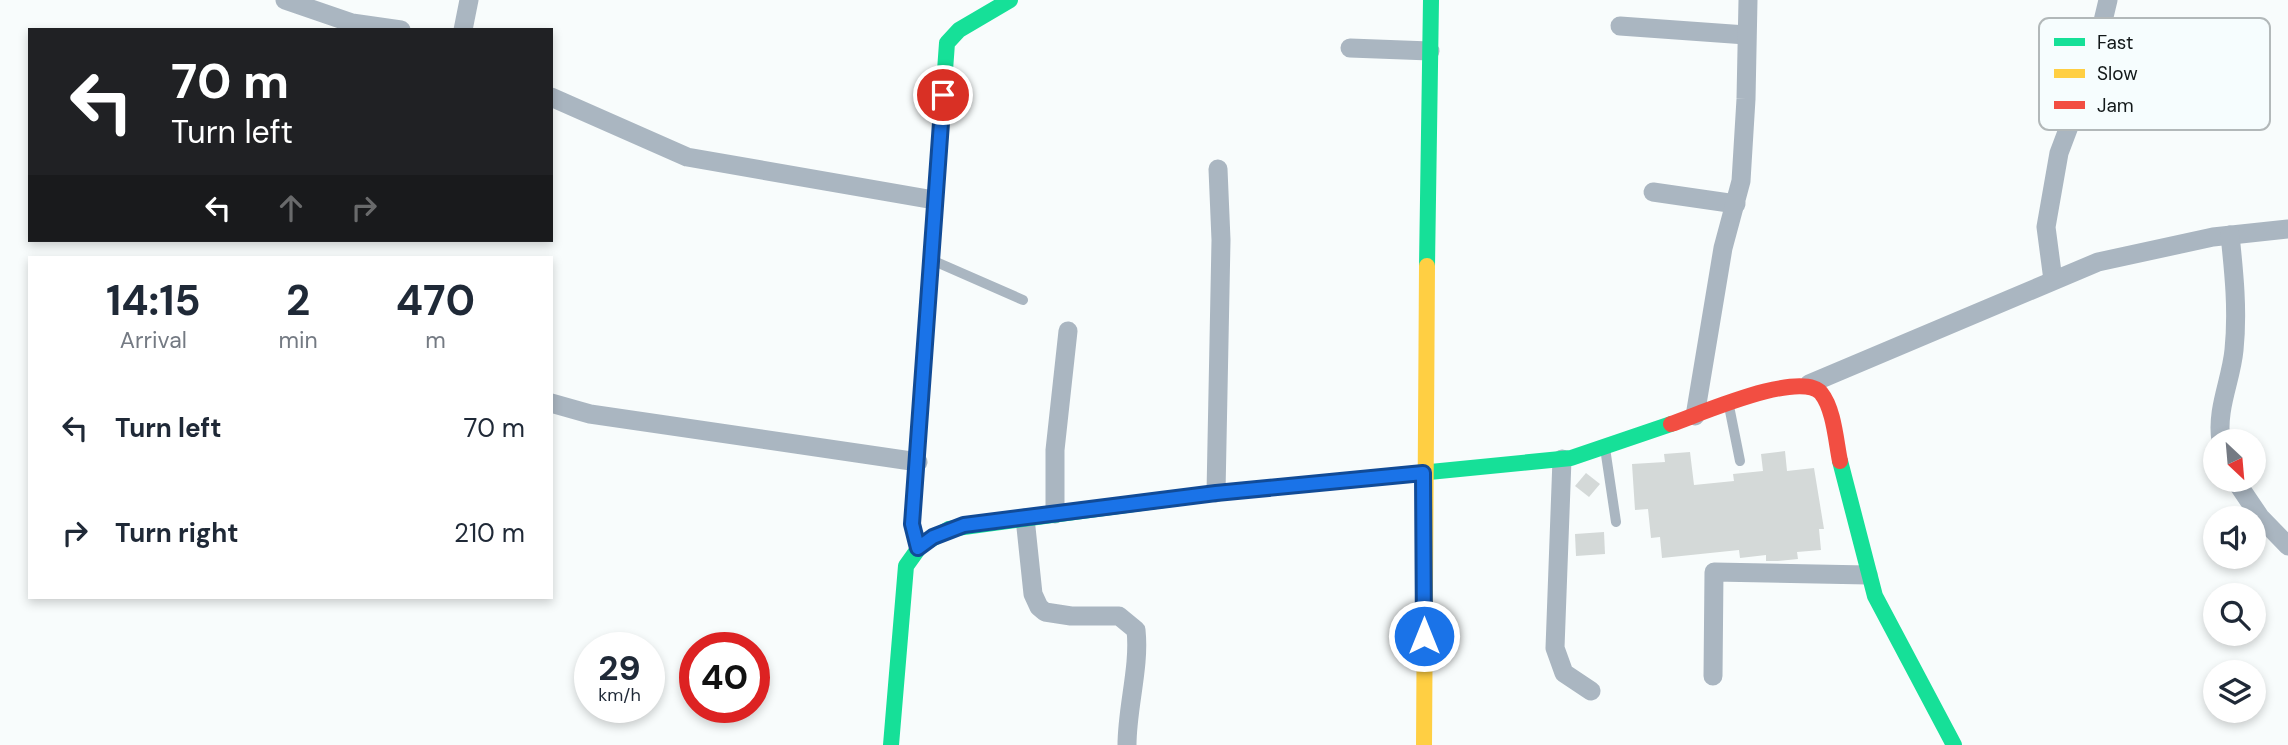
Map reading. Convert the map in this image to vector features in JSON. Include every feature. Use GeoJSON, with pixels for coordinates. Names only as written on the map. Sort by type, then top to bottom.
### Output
{"type":"FeatureCollection","features":[{"type":"Feature","properties":{"kind":"street"},"geometry":{"type":"LineString","coordinates":[[285,0],[352,23],[387,28]]}},
{"type":"Feature","properties":{"kind":"street"},"geometry":{"type":"LineString","coordinates":[[463,28],[469,0]]}},
{"type":"Feature","properties":{"kind":"street"},"geometry":{"type":"LineString","coordinates":[[918,548],[912,524],[947,43],[959,30],[1010,0]]}},
{"type":"Feature","properties":{"kind":"street"},"geometry":{"type":"LineString","coordinates":[[1424,745],[1423,473],[1431,0]]}},
{"type":"Feature","properties":{"kind":"street"},"geometry":{"type":"LineString","coordinates":[[1695,416],[1723,248],[1736,204],[1744,150],[1748,0]]}},
{"type":"Feature","properties":{"kind":"street"},"geometry":{"type":"LineString","coordinates":[[2104,18],[2108,0]]}},
{"type":"Feature","properties":{"kind":"street"},"geometry":{"type":"LineString","coordinates":[[1620,26],[1746,35]]}},
{"type":"Feature","properties":{"kind":"street"},"geometry":{"type":"LineString","coordinates":[[1350,48],[1430,51]]}},
{"type":"Feature","properties":{"kind":"street"},"geometry":{"type":"LineString","coordinates":[[553,98],[687,157],[934,200]]}},
{"type":"Feature","properties":{"kind":"street"},"geometry":{"type":"LineString","coordinates":[[2053,280],[2046,227],[2059,153],[2068,130]]}},
{"type":"Feature","properties":{"kind":"street"},"geometry":{"type":"LineString","coordinates":[[1216,493],[1221,240],[1218,169]]}},
{"type":"Feature","properties":{"kind":"street"},"geometry":{"type":"LineString","coordinates":[[1653,192],[1736,204]]}},
{"type":"Feature","properties":{"kind":"street"},"geometry":{"type":"LineString","coordinates":[[891,745],[903,582],[909,559],[918,548],[949,529],[1216,493],[1562,459],[1778,388],[1809,384],[2053,280],[2109,259],[2230,235],[2288,229]]}},
{"type":"Feature","properties":{"kind":"street"},"geometry":{"type":"LineString","coordinates":[[2221,429],[2222,406],[2234,354],[2236,329],[2230,235]]}},
{"type":"Feature","properties":{"kind":"street"},"geometry":{"type":"LineString","coordinates":[[1055,514],[1055,450],[1068,331]]}},
{"type":"Feature","properties":{"kind":"street"},"geometry":{"type":"LineString","coordinates":[[1809,384],[1817,389],[1826,401],[1868,575],[1886,619],[1954,745]]}},
{"type":"Feature","properties":{"kind":"street"},"geometry":{"type":"LineString","coordinates":[[553,404],[590,414],[918,462]]}},
{"type":"Feature","properties":{"kind":"street"},"geometry":{"type":"LineString","coordinates":[[1562,459],[1555,648],[1564,673],[1591,691]]}},
{"type":"Feature","properties":{"kind":"street"},"geometry":{"type":"LineString","coordinates":[[2243,492],[2260,517],[2288,546]]}},
{"type":"Feature","properties":{"kind":"street"},"geometry":{"type":"LineString","coordinates":[[1025,518],[1032,594],[1039,607],[1045,612],[1071,616],[1119,615],[1136,630],[1137,648],[1127,719],[1127,745]]}},
{"type":"Feature","properties":{"kind":"street"},"geometry":{"type":"LineString","coordinates":[[1713,676],[1714,572],[1868,575]]}},
{"type":"Feature","properties":{"kind":"lane"},"geometry":{"type":"LineString","coordinates":[[930,260],[1023,300]]}},
{"type":"Feature","properties":{"kind":"lane"},"geometry":{"type":"LineString","coordinates":[[1729,405],[1740,461]]}},
{"type":"Feature","properties":{"kind":"lane"},"geometry":{"type":"LineString","coordinates":[[1605,447],[1616,522]]}},
{"type":"Feature","properties":{"kind":"building"},"geometry":{"type":"Polygon","coordinates":[[[1785,451],[1787,471],[1814,468],[1824,529],[1819,529],[1821,550],[1797,552],[1798,559],[1778,561],[1766,561],[1766,555],[1740,558],[1739,550],[1662,558],[1660,537],[1651,538],[1648,509],[1635,510],[1632,464],[1665,462],[1664,454],[1690,452],[1694,485],[1734,481],[1733,474],[1763,471],[1761,454],[1785,451]]]}},
{"type":"Feature","properties":{"kind":"building"},"geometry":{"type":"Polygon","coordinates":[[[1586,473],[1600,484],[1589,497],[1575,486],[1586,473]]]}},
{"type":"Feature","properties":{"kind":"building"},"geometry":{"type":"Polygon","coordinates":[[[1604,532],[1605,554],[1576,556],[1575,534],[1604,532]]]}},
{"type":"Feature","properties":{"kind":"traffic: fast"},"geometry":{"type":"LineString","coordinates":[[918,548],[912,524],[947,43],[959,30],[1010,0]]}},
{"type":"Feature","properties":{"kind":"traffic: fast"},"geometry":{"type":"LineString","coordinates":[[1427,266],[1431,0]]}},
{"type":"Feature","properties":{"kind":"traffic: fast"},"geometry":{"type":"LineString","coordinates":[[891,745],[906,566],[921,545],[949,529],[1216,493],[1571,458],[1671,424]]}},
{"type":"Feature","properties":{"kind":"traffic: fast"},"geometry":{"type":"LineString","coordinates":[[1840,461],[1875,596],[1954,745]]}},
{"type":"Feature","properties":{"kind":"traffic: slow"},"geometry":{"type":"LineString","coordinates":[[1424,745],[1427,266]]}},
{"type":"Feature","properties":{"kind":"traffic: jam"},"geometry":{"type":"LineString","coordinates":[[1671,424],[1749,396],[1793,386],[1810,387],[1821,393],[1829,408],[1840,461]]}},
{"type":"Feature","properties":{"kind":"route"},"geometry":{"type":"LineString","coordinates":[[943,95],[912,524],[918,548],[949,529],[964,525],[1216,493],[1423,473],[1424,636]]}}]}
